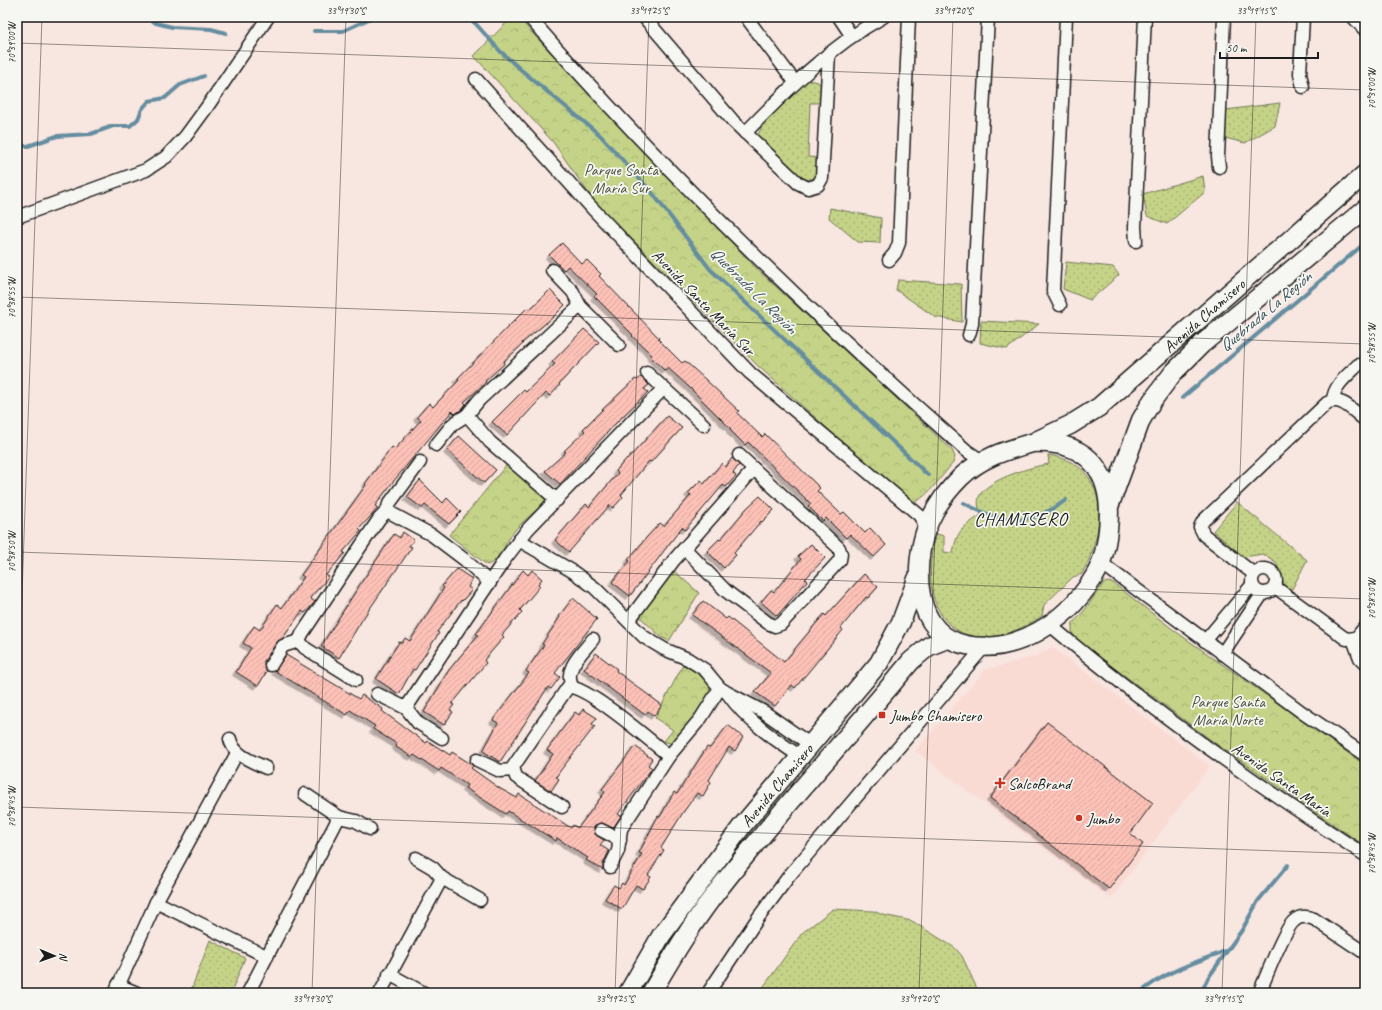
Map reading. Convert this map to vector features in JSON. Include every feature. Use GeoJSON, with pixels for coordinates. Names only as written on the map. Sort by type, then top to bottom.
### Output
{"type":"FeatureCollection","features":[{"type":"Feature","properties":{"kind":"street"},"geometry":{"type":"LineString","coordinates":[[17,216],[146,170],[166,157],[185,137],[207,107],[268,17]]}},
{"type":"Feature","properties":{"kind":"street"},"geometry":{"type":"LineString","coordinates":[[529,17],[593,89],[658,158],[812,311],[967,452],[982,461]]}},
{"type":"Feature","properties":{"kind":"street"},"geometry":{"type":"LineString","coordinates":[[644,17],[732,121],[800,184],[808,188],[818,185],[823,175],[829,53]]}},
{"type":"Feature","properties":{"kind":"street"},"geometry":{"type":"LineString","coordinates":[[746,17],[795,82]]}},
{"type":"Feature","properties":{"kind":"street"},"geometry":{"type":"LineString","coordinates":[[839,17],[851,35]]}},
{"type":"Feature","properties":{"kind":"street"},"geometry":{"type":"LineString","coordinates":[[745,133],[795,82],[829,53],[851,35],[883,17]]}},
{"type":"Feature","properties":{"kind":"street"},"geometry":{"type":"LineString","coordinates":[[889,260],[895,253],[898,243],[909,17]]}},
{"type":"Feature","properties":{"kind":"street"},"geometry":{"type":"LineString","coordinates":[[969,335],[972,324],[988,17]]}},
{"type":"Feature","properties":{"kind":"street"},"geometry":{"type":"LineString","coordinates":[[1060,305],[1053,291],[1066,17]]}},
{"type":"Feature","properties":{"kind":"street"},"geometry":{"type":"LineString","coordinates":[[1136,241],[1135,227],[1145,17]]}},
{"type":"Feature","properties":{"kind":"street"},"geometry":{"type":"LineString","coordinates":[[1219,167],[1218,149],[1224,17]]}},
{"type":"Feature","properties":{"kind":"street"},"geometry":{"type":"LineString","coordinates":[[1303,17],[1300,74],[1303,86]]}},
{"type":"Feature","properties":{"kind":"street"},"geometry":{"type":"LineString","coordinates":[[1353,17],[1365,30]]}},
{"type":"Feature","properties":{"kind":"street","name":"Avenida Santa María Sur"},"geometry":{"type":"LineString","coordinates":[[476,79],[592,208],[750,373],[919,515],[928,527]]}},
{"type":"Feature","properties":{"kind":"street","name":"Avenida Chamisero"},"geometry":{"type":"LineString","coordinates":[[1032,443],[1070,425],[1099,407],[1365,174]]}},
{"type":"Feature","properties":{"kind":"street","name":"Avenida Chamisero"},"geometry":{"type":"LineString","coordinates":[[1109,506],[1141,420],[1152,401],[1173,373],[1202,344],[1365,209]]}},
{"type":"Feature","properties":{"kind":"street"},"geometry":{"type":"LineString","coordinates":[[552,270],[573,292],[580,306],[619,345]]}},
{"type":"Feature","properties":{"kind":"street"},"geometry":{"type":"LineString","coordinates":[[436,445],[453,424],[467,415],[479,400],[580,306]]}},
{"type":"Feature","properties":{"kind":"street"},"geometry":{"type":"LineString","coordinates":[[1333,400],[1335,390],[1338,385],[1358,365]]}},
{"type":"Feature","properties":{"kind":"street"},"geometry":{"type":"LineString","coordinates":[[647,373],[704,425]]}},
{"type":"Feature","properties":{"kind":"street"},"geometry":{"type":"LineString","coordinates":[[406,708],[519,540],[663,389]]}},
{"type":"Feature","properties":{"kind":"street"},"geometry":{"type":"LineString","coordinates":[[1205,641],[1253,579],[1260,569],[1271,570],[1276,576],[1275,587],[1270,592],[1263,593],[1257,591],[1253,579],[1201,532],[1201,524],[1326,403],[1333,400],[1341,401],[1365,420]]}},
{"type":"Feature","properties":{"kind":"street"},"geometry":{"type":"LineString","coordinates":[[467,415],[490,442],[557,500]]}},
{"type":"Feature","properties":{"kind":"street"},"geometry":{"type":"LineString","coordinates":[[1032,443],[1062,445],[1072,448],[1090,458],[1102,475],[1109,506],[1107,538],[1101,563],[1093,580],[1070,608],[1050,625],[1022,640],[984,647],[963,645],[947,639],[934,626],[926,611],[920,588],[919,574],[922,544],[928,527],[937,508],[947,493],[961,477],[982,461],[1015,447],[1032,443]]}},
{"type":"Feature","properties":{"kind":"street"},"geometry":{"type":"LineString","coordinates":[[685,549],[726,591],[768,623],[775,626],[781,624],[840,560],[841,554],[839,548],[739,455]]}},
{"type":"Feature","properties":{"kind":"street"},"geometry":{"type":"LineString","coordinates":[[271,665],[283,646],[299,641],[302,634],[379,519],[387,511],[389,504],[420,462]]}},
{"type":"Feature","properties":{"kind":"street"},"geometry":{"type":"LineString","coordinates":[[629,620],[674,560],[754,469]]}},
{"type":"Feature","properties":{"kind":"street"},"geometry":{"type":"LineString","coordinates":[[387,511],[432,535],[465,560],[490,583]]}},
{"type":"Feature","properties":{"kind":"street"},"geometry":{"type":"LineString","coordinates":[[519,540],[572,571],[595,588],[629,620],[644,637],[705,670],[724,690],[764,712],[806,751]]}},
{"type":"Feature","properties":{"kind":"street"},"geometry":{"type":"LineString","coordinates":[[1101,563],[1303,713],[1365,755]]}},
{"type":"Feature","properties":{"kind":"street","name":"Avenida Chamisero"},"geometry":{"type":"LineString","coordinates":[[628,993],[661,936],[742,826],[879,663],[901,622],[919,574]]}},
{"type":"Feature","properties":{"kind":"street"},"geometry":{"type":"LineString","coordinates":[[1275,587],[1343,638],[1353,639],[1358,636],[1365,627]]}},
{"type":"Feature","properties":{"kind":"street"},"geometry":{"type":"LineString","coordinates":[[1222,654],[1263,593]]}},
{"type":"Feature","properties":{"kind":"street","name":"Avenida Santa María"},"geometry":{"type":"LineString","coordinates":[[1050,625],[1095,663],[1158,712],[1273,793],[1365,855]]}},
{"type":"Feature","properties":{"kind":"street"},"geometry":{"type":"LineString","coordinates":[[572,686],[569,677],[571,667],[593,639]]}},
{"type":"Feature","properties":{"kind":"street","name":"Avenida Chamisero"},"geometry":{"type":"LineString","coordinates":[[651,993],[679,947],[714,895],[758,840],[911,662],[929,646],[947,639]]}},
{"type":"Feature","properties":{"kind":"street"},"geometry":{"type":"LineString","coordinates":[[1353,639],[1360,658],[1365,663]]}},
{"type":"Feature","properties":{"kind":"street"},"geometry":{"type":"LineString","coordinates":[[299,641],[305,648],[356,680]]}},
{"type":"Feature","properties":{"kind":"street"},"geometry":{"type":"LineString","coordinates":[[708,993],[758,918],[789,876],[984,647]]}},
{"type":"Feature","properties":{"kind":"street"},"geometry":{"type":"LineString","coordinates":[[562,807],[516,777],[513,770],[514,764],[568,687],[572,686],[580,689],[669,756]]}},
{"type":"Feature","properties":{"kind":"street"},"geometry":{"type":"LineString","coordinates":[[610,867],[618,851],[621,829],[669,756],[724,690]]}},
{"type":"Feature","properties":{"kind":"street"},"geometry":{"type":"LineString","coordinates":[[377,694],[406,708],[418,723],[442,738]]}},
{"type":"Feature","properties":{"kind":"street"},"geometry":{"type":"LineString","coordinates":[[230,740],[231,747],[237,753],[266,768]]}},
{"type":"Feature","properties":{"kind":"street"},"geometry":{"type":"LineString","coordinates":[[137,993],[116,989],[156,902],[237,753]]}},
{"type":"Feature","properties":{"kind":"street"},"geometry":{"type":"LineString","coordinates":[[477,760],[500,771],[513,770]]}},
{"type":"Feature","properties":{"kind":"street"},"geometry":{"type":"LineString","coordinates":[[305,794],[340,817],[356,821],[370,829]]}},
{"type":"Feature","properties":{"kind":"street"},"geometry":{"type":"LineString","coordinates":[[248,993],[340,817]]}},
{"type":"Feature","properties":{"kind":"street"},"geometry":{"type":"LineString","coordinates":[[601,830],[620,840]]}},
{"type":"Feature","properties":{"kind":"street"},"geometry":{"type":"LineString","coordinates":[[416,858],[433,868],[442,878],[480,900]]}},
{"type":"Feature","properties":{"kind":"street"},"geometry":{"type":"LineString","coordinates":[[380,993],[442,878]]}},
{"type":"Feature","properties":{"kind":"street"},"geometry":{"type":"LineString","coordinates":[[156,902],[266,956]]}},
{"type":"Feature","properties":{"kind":"street"},"geometry":{"type":"LineString","coordinates":[[1259,993],[1288,929],[1297,918],[1305,916],[1314,919],[1365,952]]}},
{"type":"Feature","properties":{"kind":"street"},"geometry":{"type":"LineString","coordinates":[[389,974],[424,993]]}},
{"type":"Feature","properties":{"kind":"shaded area"},"geometry":{"type":"Polygon","coordinates":[[[1052,647],[1210,766],[1111,899],[915,751],[985,670],[1033,657],[1052,647]]]}},
{"type":"Feature","properties":{"kind":"green space","name":"Parque Santa María Sur"},"geometry":{"type":"Polygon","coordinates":[[[512,17],[517,17],[759,271],[952,450],[955,457],[953,463],[922,498],[910,503],[757,365],[594,201],[553,142],[474,56],[512,17]]]}},
{"type":"Feature","properties":{"kind":"green space"},"geometry":{"type":"Polygon","coordinates":[[[808,80],[818,82],[821,86],[821,103],[810,103],[808,157],[819,158],[817,176],[809,180],[799,177],[758,135],[762,125],[808,80]]]}},
{"type":"Feature","properties":{"kind":"green space"},"geometry":{"type":"Polygon","coordinates":[[[1280,103],[1275,126],[1245,143],[1225,138],[1226,110],[1280,103]]]}},
{"type":"Feature","properties":{"kind":"green space"},"geometry":{"type":"Polygon","coordinates":[[[1203,176],[1205,192],[1167,224],[1147,216],[1143,194],[1203,176]]]}},
{"type":"Feature","properties":{"kind":"green space"},"geometry":{"type":"Polygon","coordinates":[[[830,208],[881,218],[880,243],[858,242],[829,218],[830,208]]]}},
{"type":"Feature","properties":{"kind":"green space"},"geometry":{"type":"Polygon","coordinates":[[[1066,262],[1113,267],[1119,275],[1090,300],[1063,289],[1066,262]]]}},
{"type":"Feature","properties":{"kind":"green space"},"geometry":{"type":"Polygon","coordinates":[[[898,280],[961,284],[962,322],[935,317],[896,290],[898,280]]]}},
{"type":"Feature","properties":{"kind":"green space"},"geometry":{"type":"Polygon","coordinates":[[[981,321],[1039,324],[1007,349],[980,343],[981,321]]]}},
{"type":"Feature","properties":{"kind":"green space"},"geometry":{"type":"Polygon","coordinates":[[[1048,455],[1069,461],[1084,471],[1093,485],[1098,502],[1099,520],[1096,539],[1090,557],[1082,574],[1073,577],[1044,605],[1042,616],[1014,631],[989,637],[968,635],[951,626],[939,611],[932,590],[931,564],[936,534],[944,536],[944,552],[953,553],[956,539],[961,530],[981,515],[978,502],[983,491],[990,485],[1010,475],[1049,464],[1048,455]]]}},
{"type":"Feature","properties":{"kind":"green space"},"geometry":{"type":"Polygon","coordinates":[[[508,463],[547,497],[539,507],[516,529],[499,556],[487,565],[449,535],[508,463]]]}},
{"type":"Feature","properties":{"kind":"green space"},"geometry":{"type":"Polygon","coordinates":[[[1237,502],[1307,560],[1292,589],[1285,587],[1276,562],[1263,554],[1244,557],[1213,531],[1237,502]]]}},
{"type":"Feature","properties":{"kind":"green space"},"geometry":{"type":"Polygon","coordinates":[[[673,570],[699,593],[669,641],[661,637],[639,616],[673,570]]]}},
{"type":"Feature","properties":{"kind":"green space","name":"Parque Santa María Norte"},"geometry":{"type":"Polygon","coordinates":[[[1107,582],[1113,583],[1175,631],[1365,765],[1365,846],[1215,743],[1078,641],[1072,633],[1072,624],[1084,611],[1103,584],[1107,582]]]}},
{"type":"Feature","properties":{"kind":"green space"},"geometry":{"type":"Polygon","coordinates":[[[683,665],[698,674],[707,682],[710,692],[703,708],[672,744],[664,741],[673,730],[655,718],[683,665]]]}},
{"type":"Feature","properties":{"kind":"green space"},"geometry":{"type":"Polygon","coordinates":[[[833,909],[873,911],[883,915],[912,921],[955,948],[962,956],[979,993],[759,993],[802,933],[833,909]]]}},
{"type":"Feature","properties":{"kind":"green space"},"geometry":{"type":"Polygon","coordinates":[[[210,940],[245,958],[231,993],[190,993],[210,940]]]}},
{"type":"Feature","properties":{"kind":"building"},"geometry":{"type":"Polygon","coordinates":[[[562,243],[582,264],[587,260],[601,274],[599,276],[682,363],[685,361],[705,379],[739,411],[737,413],[762,437],[765,434],[820,488],[817,491],[841,514],[844,512],[865,533],[870,528],[886,545],[874,557],[850,534],[846,538],[826,518],[823,521],[808,506],[811,504],[748,442],[745,445],[688,386],[668,368],[665,371],[650,356],[652,355],[594,296],[597,294],[568,266],[564,270],[549,255],[562,243]]]}},
{"type":"Feature","properties":{"kind":"building"},"geometry":{"type":"Polygon","coordinates":[[[550,290],[565,305],[503,362],[504,364],[464,402],[466,404],[462,409],[455,414],[452,411],[392,483],[375,506],[378,508],[359,529],[361,531],[326,575],[329,577],[310,598],[315,602],[305,613],[302,611],[283,638],[277,642],[264,661],[267,671],[258,686],[236,672],[251,648],[243,643],[254,626],[260,630],[277,604],[282,608],[304,577],[301,575],[392,447],[395,449],[421,420],[417,417],[429,403],[433,407],[459,380],[457,379],[527,308],[530,309],[550,290]]]}},
{"type":"Feature","properties":{"kind":"building"},"geometry":{"type":"Polygon","coordinates":[[[584,329],[599,342],[559,384],[560,385],[550,396],[546,393],[507,435],[492,422],[524,390],[526,392],[555,364],[552,362],[584,329]]]}},
{"type":"Feature","properties":{"kind":"building"},"geometry":{"type":"Polygon","coordinates":[[[641,377],[649,385],[644,389],[648,392],[617,422],[560,484],[545,471],[566,452],[564,451],[585,431],[583,429],[603,409],[635,379],[637,380],[641,377]]]}},
{"type":"Feature","properties":{"kind":"building"},"geometry":{"type":"Polygon","coordinates":[[[667,416],[682,428],[651,462],[649,461],[621,495],[623,497],[613,508],[610,505],[569,552],[555,540],[586,504],[589,507],[618,473],[616,471],[626,459],[627,460],[667,416]]]}},
{"type":"Feature","properties":{"kind":"building"},"geometry":{"type":"Polygon","coordinates":[[[459,436],[496,470],[484,483],[447,450],[459,436]]]}},
{"type":"Feature","properties":{"kind":"building"},"geometry":{"type":"Polygon","coordinates":[[[732,458],[739,465],[733,473],[736,476],[726,487],[723,485],[685,530],[682,527],[630,596],[612,582],[630,561],[628,560],[647,537],[660,523],[664,526],[691,495],[688,493],[701,480],[704,484],[722,463],[726,467],[732,458]]]}},
{"type":"Feature","properties":{"kind":"building"},"geometry":{"type":"Polygon","coordinates":[[[420,480],[443,503],[447,498],[461,512],[449,524],[425,505],[422,508],[407,497],[420,480]]]}},
{"type":"Feature","properties":{"kind":"building"},"geometry":{"type":"Polygon","coordinates":[[[760,496],[774,510],[762,522],[761,521],[734,553],[736,555],[724,568],[707,551],[719,539],[720,540],[747,508],[760,496]]]}},
{"type":"Feature","properties":{"kind":"building"},"geometry":{"type":"Polygon","coordinates":[[[403,532],[414,540],[409,546],[412,547],[362,620],[339,658],[321,646],[394,534],[400,538],[403,532]]]}},
{"type":"Feature","properties":{"kind":"building"},"geometry":{"type":"Polygon","coordinates":[[[811,544],[825,558],[805,579],[807,581],[777,616],[761,602],[771,590],[774,592],[801,559],[798,556],[811,544]]]}},
{"type":"Feature","properties":{"kind":"building"},"geometry":{"type":"Polygon","coordinates":[[[457,569],[472,579],[468,587],[472,590],[462,601],[461,600],[437,632],[439,633],[415,670],[413,669],[399,694],[376,679],[399,642],[402,643],[405,638],[410,641],[444,588],[442,586],[457,569]]]}},
{"type":"Feature","properties":{"kind":"building"},"geometry":{"type":"Polygon","coordinates":[[[523,570],[528,575],[532,570],[542,579],[538,584],[540,586],[520,610],[522,612],[502,635],[504,637],[484,660],[486,663],[452,704],[454,705],[450,710],[453,712],[444,725],[424,712],[449,670],[478,635],[476,634],[523,570]]]}},
{"type":"Feature","properties":{"kind":"building"},"geometry":{"type":"Polygon","coordinates":[[[864,574],[878,587],[868,598],[866,597],[841,628],[843,630],[795,688],[792,685],[775,706],[755,692],[771,673],[692,615],[703,601],[726,619],[728,617],[784,662],[824,614],[826,616],[864,574]]]}},
{"type":"Feature","properties":{"kind":"building"},"geometry":{"type":"Polygon","coordinates":[[[573,598],[597,619],[555,673],[560,677],[551,689],[548,687],[500,762],[483,751],[498,723],[493,720],[529,673],[526,671],[544,645],[542,644],[560,617],[559,616],[573,598]]]}},
{"type":"Feature","properties":{"kind":"building"},"geometry":{"type":"Polygon","coordinates":[[[596,653],[617,669],[616,671],[662,705],[654,716],[648,711],[645,715],[584,669],[596,653]]]}},
{"type":"Feature","properties":{"kind":"building"},"geometry":{"type":"Polygon","coordinates":[[[286,655],[359,699],[362,695],[383,709],[382,711],[426,743],[428,741],[450,755],[452,752],[471,764],[473,766],[471,768],[499,788],[517,798],[519,794],[571,828],[573,825],[578,828],[605,792],[602,789],[635,746],[652,759],[648,765],[652,768],[618,814],[621,816],[613,828],[601,823],[594,827],[595,834],[604,840],[600,845],[609,851],[603,864],[603,870],[586,860],[588,858],[557,838],[556,841],[508,811],[506,814],[465,788],[467,785],[441,768],[439,771],[414,755],[412,757],[396,747],[397,744],[373,729],[375,726],[350,710],[347,715],[275,671],[286,655]]]}},
{"type":"Feature","properties":{"kind":"building"},"geometry":{"type":"Polygon","coordinates":[[[583,709],[597,718],[592,724],[595,726],[560,771],[556,777],[559,779],[551,791],[535,781],[553,754],[547,750],[575,712],[579,715],[583,709]]]}},
{"type":"Feature","properties":{"kind":"building","name":"Jumbo"},"geometry":{"type":"Polygon","coordinates":[[[1047,722],[1153,803],[1130,834],[1143,844],[1109,889],[990,798],[1047,722]]]}},
{"type":"Feature","properties":{"kind":"building"},"geometry":{"type":"Polygon","coordinates":[[[728,725],[743,737],[735,751],[729,747],[709,780],[711,782],[703,796],[697,793],[682,814],[661,848],[664,850],[648,875],[651,877],[643,889],[636,885],[622,909],[605,899],[614,885],[619,888],[622,883],[624,885],[642,854],[639,853],[658,816],[660,817],[674,792],[677,794],[707,747],[710,748],[728,725]]]}},
{"type":"Feature","properties":{"kind":"waterway"},"geometry":{"type":"LineString","coordinates":[[147,17],[156,23],[172,27],[211,29],[226,33]]}},
{"type":"Feature","properties":{"kind":"waterway","name":"Quebrada La Región"},"geometry":{"type":"LineString","coordinates":[[314,31],[343,31],[373,17]]}},
{"type":"Feature","properties":{"kind":"waterway","name":"Quebrada La Región"},"geometry":{"type":"LineString","coordinates":[[466,17],[475,23],[500,51],[520,69],[600,135],[654,195],[710,269],[928,475]]}},
{"type":"Feature","properties":{"kind":"waterway","name":"Quebrada La Región"},"geometry":{"type":"LineString","coordinates":[[17,146],[28,146],[57,136],[91,134],[113,126],[130,126],[138,119],[142,109],[149,101],[165,98],[180,85],[204,76]]}},
{"type":"Feature","properties":{"kind":"waterway","name":"Quebrada La Región"},"geometry":{"type":"LineString","coordinates":[[1182,398],[1365,243]]}},
{"type":"Feature","properties":{"kind":"waterway","name":"Quebrada La Región"},"geometry":{"type":"LineString","coordinates":[[964,503],[991,516],[1016,520],[1028,519],[1040,515],[1053,509],[1066,500]]}},
{"type":"Feature","properties":{"kind":"waterway"},"geometry":{"type":"LineString","coordinates":[[1201,993],[1208,978],[1242,930],[1258,901],[1288,865]]}},
{"type":"Feature","properties":{"kind":"waterway"},"geometry":{"type":"LineString","coordinates":[[1140,993],[1170,973],[1225,951]]}},
{"type":"Feature","properties":{"kind":"place","name":"Jumbo Chamisero"},"geometry":{"type":"Point","coordinates":[882,715]}},
{"type":"Feature","properties":{"kind":"place","name":"SalcoBrand"},"geometry":{"type":"Point","coordinates":[1000,783]}},
{"type":"Feature","properties":{"kind":"place","name":"Jumbo"},"geometry":{"type":"Point","coordinates":[1079,818]}},
{"type":"Feature","properties":{"kind":"district","name":"CHAMISERO"},"geometry":{"type":"Point","coordinates":[1021,519]}}]}
